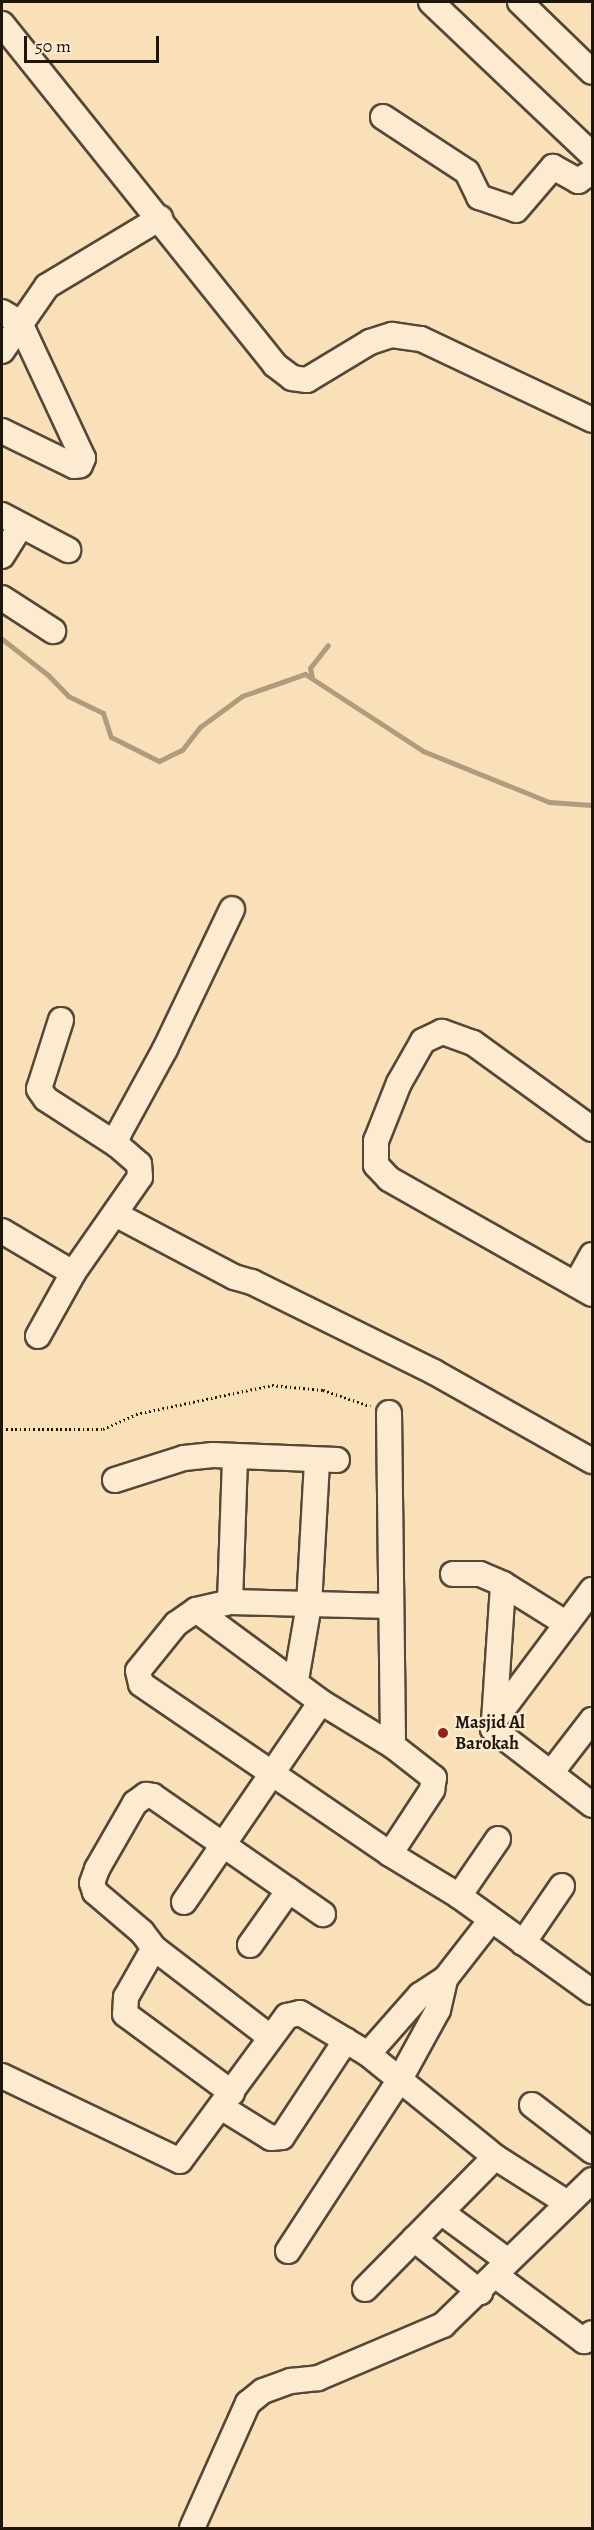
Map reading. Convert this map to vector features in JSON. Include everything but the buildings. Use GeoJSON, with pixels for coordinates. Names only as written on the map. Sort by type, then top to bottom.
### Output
{"type":"FeatureCollection","features":[{"type":"Feature","properties":{"kind":"street"},"geometry":{"type":"LineString","coordinates":[[432,2],[592,155]]}},
{"type":"Feature","properties":{"kind":"street"},"geometry":{"type":"LineString","coordinates":[[520,2],[543,10],[592,72]]}},
{"type":"Feature","properties":{"kind":"street"},"geometry":{"type":"LineString","coordinates":[[2,24],[58,100],[160,218],[275,365],[292,378],[307,380],[370,342],[392,335],[421,339],[592,420]]}},
{"type":"Feature","properties":{"kind":"street"},"geometry":{"type":"LineString","coordinates":[[383,117],[467,172],[480,197],[516,210],[553,167],[578,181],[592,172]]}},
{"type":"Feature","properties":{"kind":"street"},"geometry":{"type":"LineString","coordinates":[[2,351],[11,318],[47,286],[160,218]]}},
{"type":"Feature","properties":{"kind":"street"},"geometry":{"type":"LineString","coordinates":[[2,431],[74,466],[80,465],[84,458],[11,318]]}},
{"type":"Feature","properties":{"kind":"street"},"geometry":{"type":"LineString","coordinates":[[2,556],[11,520],[68,550]]}},
{"type":"Feature","properties":{"kind":"street"},"geometry":{"type":"LineString","coordinates":[[2,598],[53,632]]}},
{"type":"Feature","properties":{"kind":"street"},"geometry":{"type":"LineString","coordinates":[[117,1145],[118,1135],[232,909]]}},
{"type":"Feature","properties":{"kind":"street"},"geometry":{"type":"LineString","coordinates":[[38,1336],[73,1273],[115,1214],[141,1170],[117,1145],[46,1099],[39,1089],[61,1020]]}},
{"type":"Feature","properties":{"kind":"street"},"geometry":{"type":"LineString","coordinates":[[592,1129],[473,1043],[442,1032],[423,1041],[399,1083],[376,1141],[376,1165],[389,1179],[584,1289],[592,1255]]}},
{"type":"Feature","properties":{"kind":"street"},"geometry":{"type":"LineString","coordinates":[[115,1214],[234,1277],[252,1282],[435,1372],[592,1461]]}},
{"type":"Feature","properties":{"kind":"street"},"geometry":{"type":"LineString","coordinates":[[2,1231],[73,1273]]}},
{"type":"Feature","properties":{"kind":"street"},"geometry":{"type":"LineString","coordinates":[[389,1413],[393,1746]]}},
{"type":"Feature","properties":{"kind":"street"},"geometry":{"type":"LineString","coordinates":[[230,1602],[235,1457]]}},
{"type":"Feature","properties":{"kind":"street"},"geometry":{"type":"LineString","coordinates":[[115,1480],[184,1458],[327,1460],[309,1605],[296,1680]]}},
{"type":"Feature","properties":{"kind":"street"},"geometry":{"type":"LineString","coordinates":[[453,1574],[480,1574],[579,1620]]}},
{"type":"Feature","properties":{"kind":"street"},"geometry":{"type":"LineString","coordinates":[[503,1584],[495,1734],[592,1805]]}},
{"type":"Feature","properties":{"kind":"street"},"geometry":{"type":"LineString","coordinates":[[494,1720],[579,1620],[592,1590]]}},
{"type":"Feature","properties":{"kind":"street"},"geometry":{"type":"LineString","coordinates":[[390,1606],[230,1602],[196,1610],[176,1624],[138,1671],[138,1678],[390,1854],[459,1896],[592,1992]]}},
{"type":"Feature","properties":{"kind":"street"},"geometry":{"type":"LineString","coordinates":[[196,1610],[296,1680],[321,1702],[393,1746],[434,1778],[435,1783],[390,1854]]}},
{"type":"Feature","properties":{"kind":"street"},"geometry":{"type":"LineString","coordinates":[[184,1902],[226,1845],[321,1702]]}},
{"type":"Feature","properties":{"kind":"street"},"geometry":{"type":"LineString","coordinates":[[551,1773],[592,1720]]}},
{"type":"Feature","properties":{"kind":"street"},"geometry":{"type":"LineString","coordinates":[[270,2037],[154,1948],[142,1932],[95,1892],[92,1883],[135,1803],[146,1795],[153,1796],[226,1845],[323,1914]]}},
{"type":"Feature","properties":{"kind":"street"},"geometry":{"type":"LineString","coordinates":[[459,1896],[498,1839]]}},
{"type":"Feature","properties":{"kind":"street"},"geometry":{"type":"LineString","coordinates":[[523,1943],[562,1886]]}},
{"type":"Feature","properties":{"kind":"street"},"geometry":{"type":"LineString","coordinates":[[250,1945],[289,1890]]}},
{"type":"Feature","properties":{"kind":"street"},"geometry":{"type":"LineString","coordinates":[[368,2054],[420,1995],[445,1979],[491,1920]]}},
{"type":"Feature","properties":{"kind":"street"},"geometry":{"type":"LineString","coordinates":[[154,1948],[126,1997],[125,2014],[277,2140],[346,2040]]}},
{"type":"Feature","properties":{"kind":"street"},"geometry":{"type":"LineString","coordinates":[[288,2251],[400,2079],[438,2010],[445,1979]]}},
{"type":"Feature","properties":{"kind":"street"},"geometry":{"type":"LineString","coordinates":[[2,2076],[180,2161],[287,2016],[300,2013],[368,2054],[495,2157],[566,2202]]}},
{"type":"Feature","properties":{"kind":"street"},"geometry":{"type":"LineString","coordinates":[[532,2105],[592,2151]]}},
{"type":"Feature","properties":{"kind":"street"},"geometry":{"type":"LineString","coordinates":[[364,2289],[495,2157]]}},
{"type":"Feature","properties":{"kind":"street"},"geometry":{"type":"LineString","coordinates":[[192,2529],[248,2403],[262,2391],[291,2381],[318,2378],[443,2325],[566,2202],[592,2180]]}},
{"type":"Feature","properties":{"kind":"street"},"geometry":{"type":"LineString","coordinates":[[441,2212],[494,2276]]}},
{"type":"Feature","properties":{"kind":"street"},"geometry":{"type":"LineString","coordinates":[[414,2239],[494,2276],[590,2340]]}},
{"type":"Feature","properties":{"kind":"path"},"geometry":{"type":"LineString","coordinates":[[2,1429],[103,1429],[136,1414],[281,1385],[340,1394],[389,1413]]}},
{"type":"Feature","properties":{"kind":"waterway"},"geometry":{"type":"LineString","coordinates":[[2,639],[48,675],[68,696],[103,713],[111,737],[159,761],[182,750],[200,727],[242,696],[305,674],[423,751],[549,802],[592,805]]}},
{"type":"Feature","properties":{"kind":"waterway"},"geometry":{"type":"LineString","coordinates":[[312,678],[310,668],[328,645]]}},
{"type":"Feature","properties":{"kind":"place","name":"Masjid Al Barokah"},"geometry":{"type":"Point","coordinates":[443,1733]}}]}
